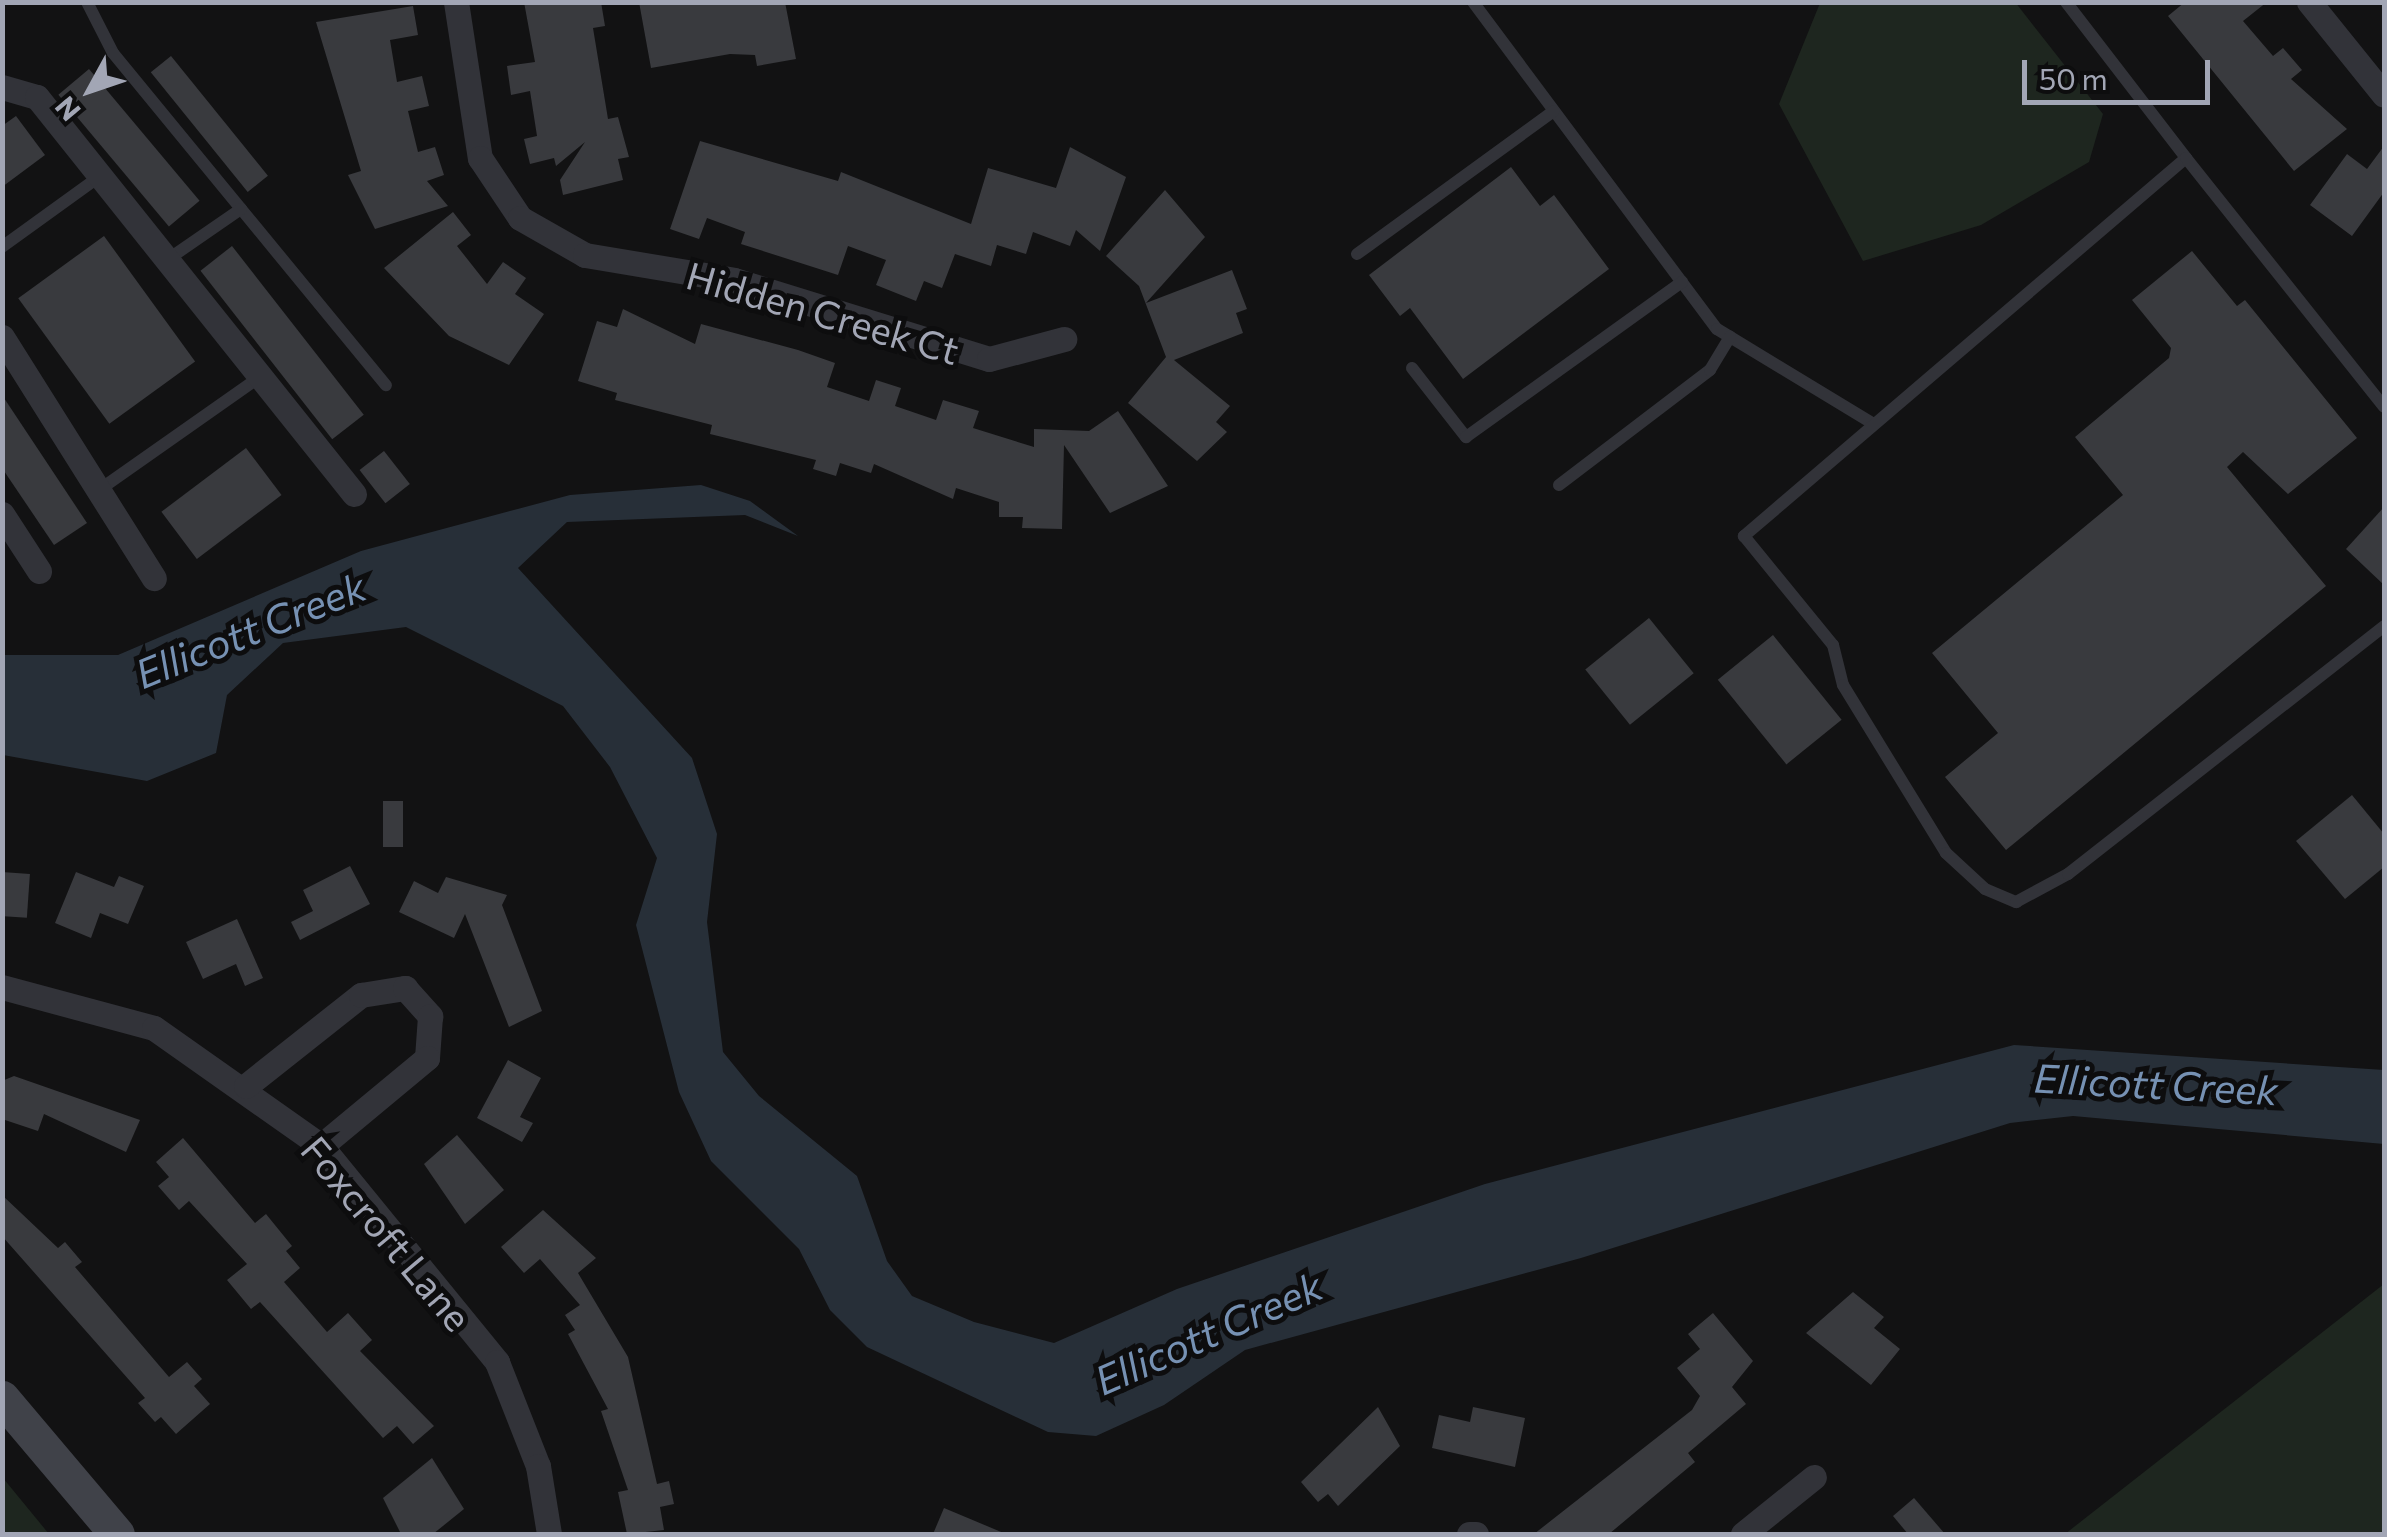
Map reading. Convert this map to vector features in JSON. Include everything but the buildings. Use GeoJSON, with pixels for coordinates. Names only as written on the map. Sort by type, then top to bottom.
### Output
{"type":"FeatureCollection","features":[{"type":"Feature","properties":{"kind":"main road"},"geometry":{"type":"LineString","coordinates":[[2,1398],[117,1534]]}},
{"type":"Feature","properties":{"kind":"street","name":"Hidden Creek Ct"},"geometry":{"type":"LineString","coordinates":[[456,2],[480,158],[520,218],[585,255],[734,280],[988,359],[1064,338]]}},
{"type":"Feature","properties":{"kind":"street"},"geometry":{"type":"LineString","coordinates":[[2309,2],[2384,95]]}},
{"type":"Feature","properties":{"kind":"street"},"geometry":{"type":"LineString","coordinates":[[2,86],[37,96],[354,494]]}},
{"type":"Feature","properties":{"kind":"street"},"geometry":{"type":"LineString","coordinates":[[2,337],[154,578]]}},
{"type":"Feature","properties":{"kind":"street"},"geometry":{"type":"LineString","coordinates":[[2,514],[40,571]]}},
{"type":"Feature","properties":{"kind":"street","name":"Foxcroft Lane"},"geometry":{"type":"LineString","coordinates":[[2,987],[110,1010],[246,1086],[321,1146],[497,1362],[538,1466],[549,1534]]}},
{"type":"Feature","properties":{"kind":"street"},"geometry":{"type":"LineString","coordinates":[[246,1086],[361,995],[405,988],[430,1016],[427,1058],[321,1146]]}},
{"type":"Feature","properties":{"kind":"street"},"geometry":{"type":"LineString","coordinates":[[1742,1534],[1814,1478]]}},
{"type":"Feature","properties":{"kind":"lane"},"geometry":{"type":"LineString","coordinates":[[88,2],[113,53],[386,385]]}},
{"type":"Feature","properties":{"kind":"lane"},"geometry":{"type":"LineString","coordinates":[[1472,2],[1682,282],[1730,337],[1872,423]]}},
{"type":"Feature","properties":{"kind":"lane"},"geometry":{"type":"LineString","coordinates":[[2066,2],[2384,407]]}},
{"type":"Feature","properties":{"kind":"lane"},"geometry":{"type":"LineString","coordinates":[[1357,254],[1554,111]]}},
{"type":"Feature","properties":{"kind":"lane"},"geometry":{"type":"LineString","coordinates":[[2186,158],[1744,536],[1833,645],[1843,686],[1946,853],[1985,889],[2016,902],[2068,874],[2384,626]]}},
{"type":"Feature","properties":{"kind":"lane"},"geometry":{"type":"LineString","coordinates":[[2,247],[100,176]]}},
{"type":"Feature","properties":{"kind":"lane"},"geometry":{"type":"LineString","coordinates":[[167,260],[241,209]]}},
{"type":"Feature","properties":{"kind":"lane"},"geometry":{"type":"LineString","coordinates":[[1412,368],[1466,437],[1682,282]]}},
{"type":"Feature","properties":{"kind":"lane"},"geometry":{"type":"LineString","coordinates":[[1559,485],[1710,370],[1730,337]]}},
{"type":"Feature","properties":{"kind":"lane"},"geometry":{"type":"LineString","coordinates":[[99,490],[260,377]]}},
{"type":"Feature","properties":{"kind":"shaded area"},"geometry":{"type":"Polygon","coordinates":[[[2015,2],[2103,114],[2089,162],[1981,225],[1863,261],[1779,104],[1820,3],[2015,2]]]}},
{"type":"Feature","properties":{"kind":"shaded area"},"geometry":{"type":"Polygon","coordinates":[[[2384,1284],[2384,1534],[2065,1534],[2384,1284]]]}},
{"type":"Feature","properties":{"kind":"shaded area"},"geometry":{"type":"Polygon","coordinates":[[[3,1478],[49,1534],[3,1534],[3,1478]]]}},
{"type":"Feature","properties":{"kind":"water","name":"Ellicott Creek"},"geometry":{"type":"Polygon","coordinates":[[[701,485],[750,501],[798,536],[745,515],[567,522],[518,568],[692,758],[717,834],[707,922],[723,1052],[759,1096],[857,1176],[887,1261],[912,1296],[974,1322],[1054,1343],[1177,1289],[1485,1184],[2014,1045],[2384,1070],[2384,1144],[2073,1116],[2010,1123],[1581,1258],[1245,1350],[1164,1405],[1096,1436],[1048,1432],[867,1347],[830,1310],[799,1249],[711,1161],[679,1092],[636,925],[657,858],[610,767],[563,706],[406,627],[283,643],[227,695],[216,753],[147,781],[3,755],[3,655],[118,655],[361,551],[570,495],[701,485]]]}}]}
